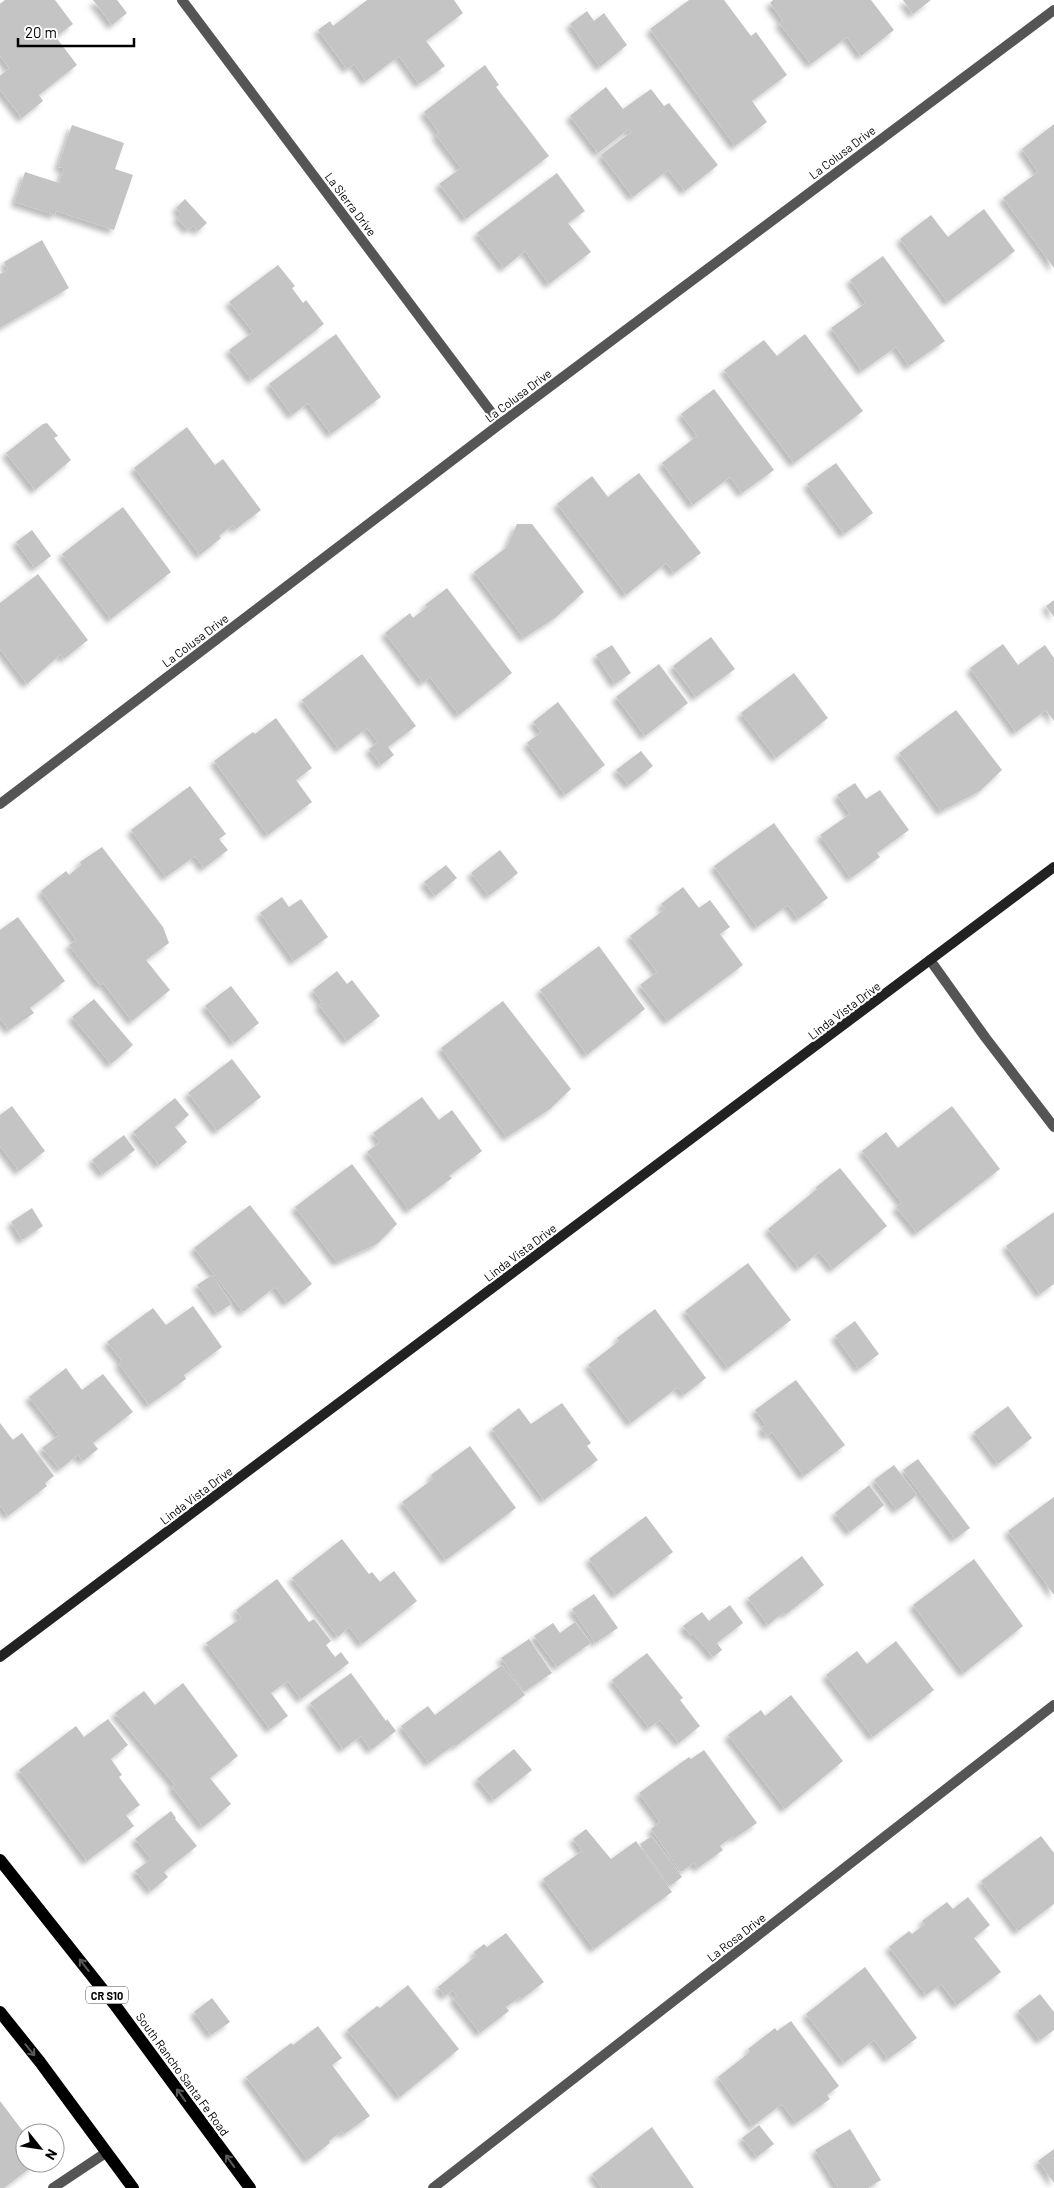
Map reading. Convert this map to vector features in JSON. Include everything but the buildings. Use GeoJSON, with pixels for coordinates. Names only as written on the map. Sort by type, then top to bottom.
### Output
{"type":"FeatureCollection","features":[{"type":"Feature","properties":{"kind":"main road","name":"Linda Vista Drive"},"geometry":{"type":"LineString","coordinates":[[0,1657],[1054,867]]}},
{"type":"Feature","properties":{"kind":"main road","name":"South Rancho Santa Fe Road"},"geometry":{"type":"LineString","coordinates":[[0,1860],[115,2004],[250,2188]]}},
{"type":"Feature","properties":{"kind":"main road"},"geometry":{"type":"LineString","coordinates":[[0,2012],[133,2188]]}},
{"type":"Feature","properties":{"kind":"street","name":"La Sierra Drive"},"geometry":{"type":"LineString","coordinates":[[182,0],[500,424]]}},
{"type":"Feature","properties":{"kind":"street","name":"La Colusa Drive"},"geometry":{"type":"LineString","coordinates":[[0,804],[500,424],[1054,10]]}},
{"type":"Feature","properties":{"kind":"street"},"geometry":{"type":"LineString","coordinates":[[930,960],[985,1037],[1054,1127]]}},
{"type":"Feature","properties":{"kind":"street","name":"La Rosa Drive"},"geometry":{"type":"LineString","coordinates":[[433,2188],[1054,1705]]}},
{"type":"Feature","properties":{"kind":"street"},"geometry":{"type":"LineString","coordinates":[[53,2188],[107,2152]]}}]}
